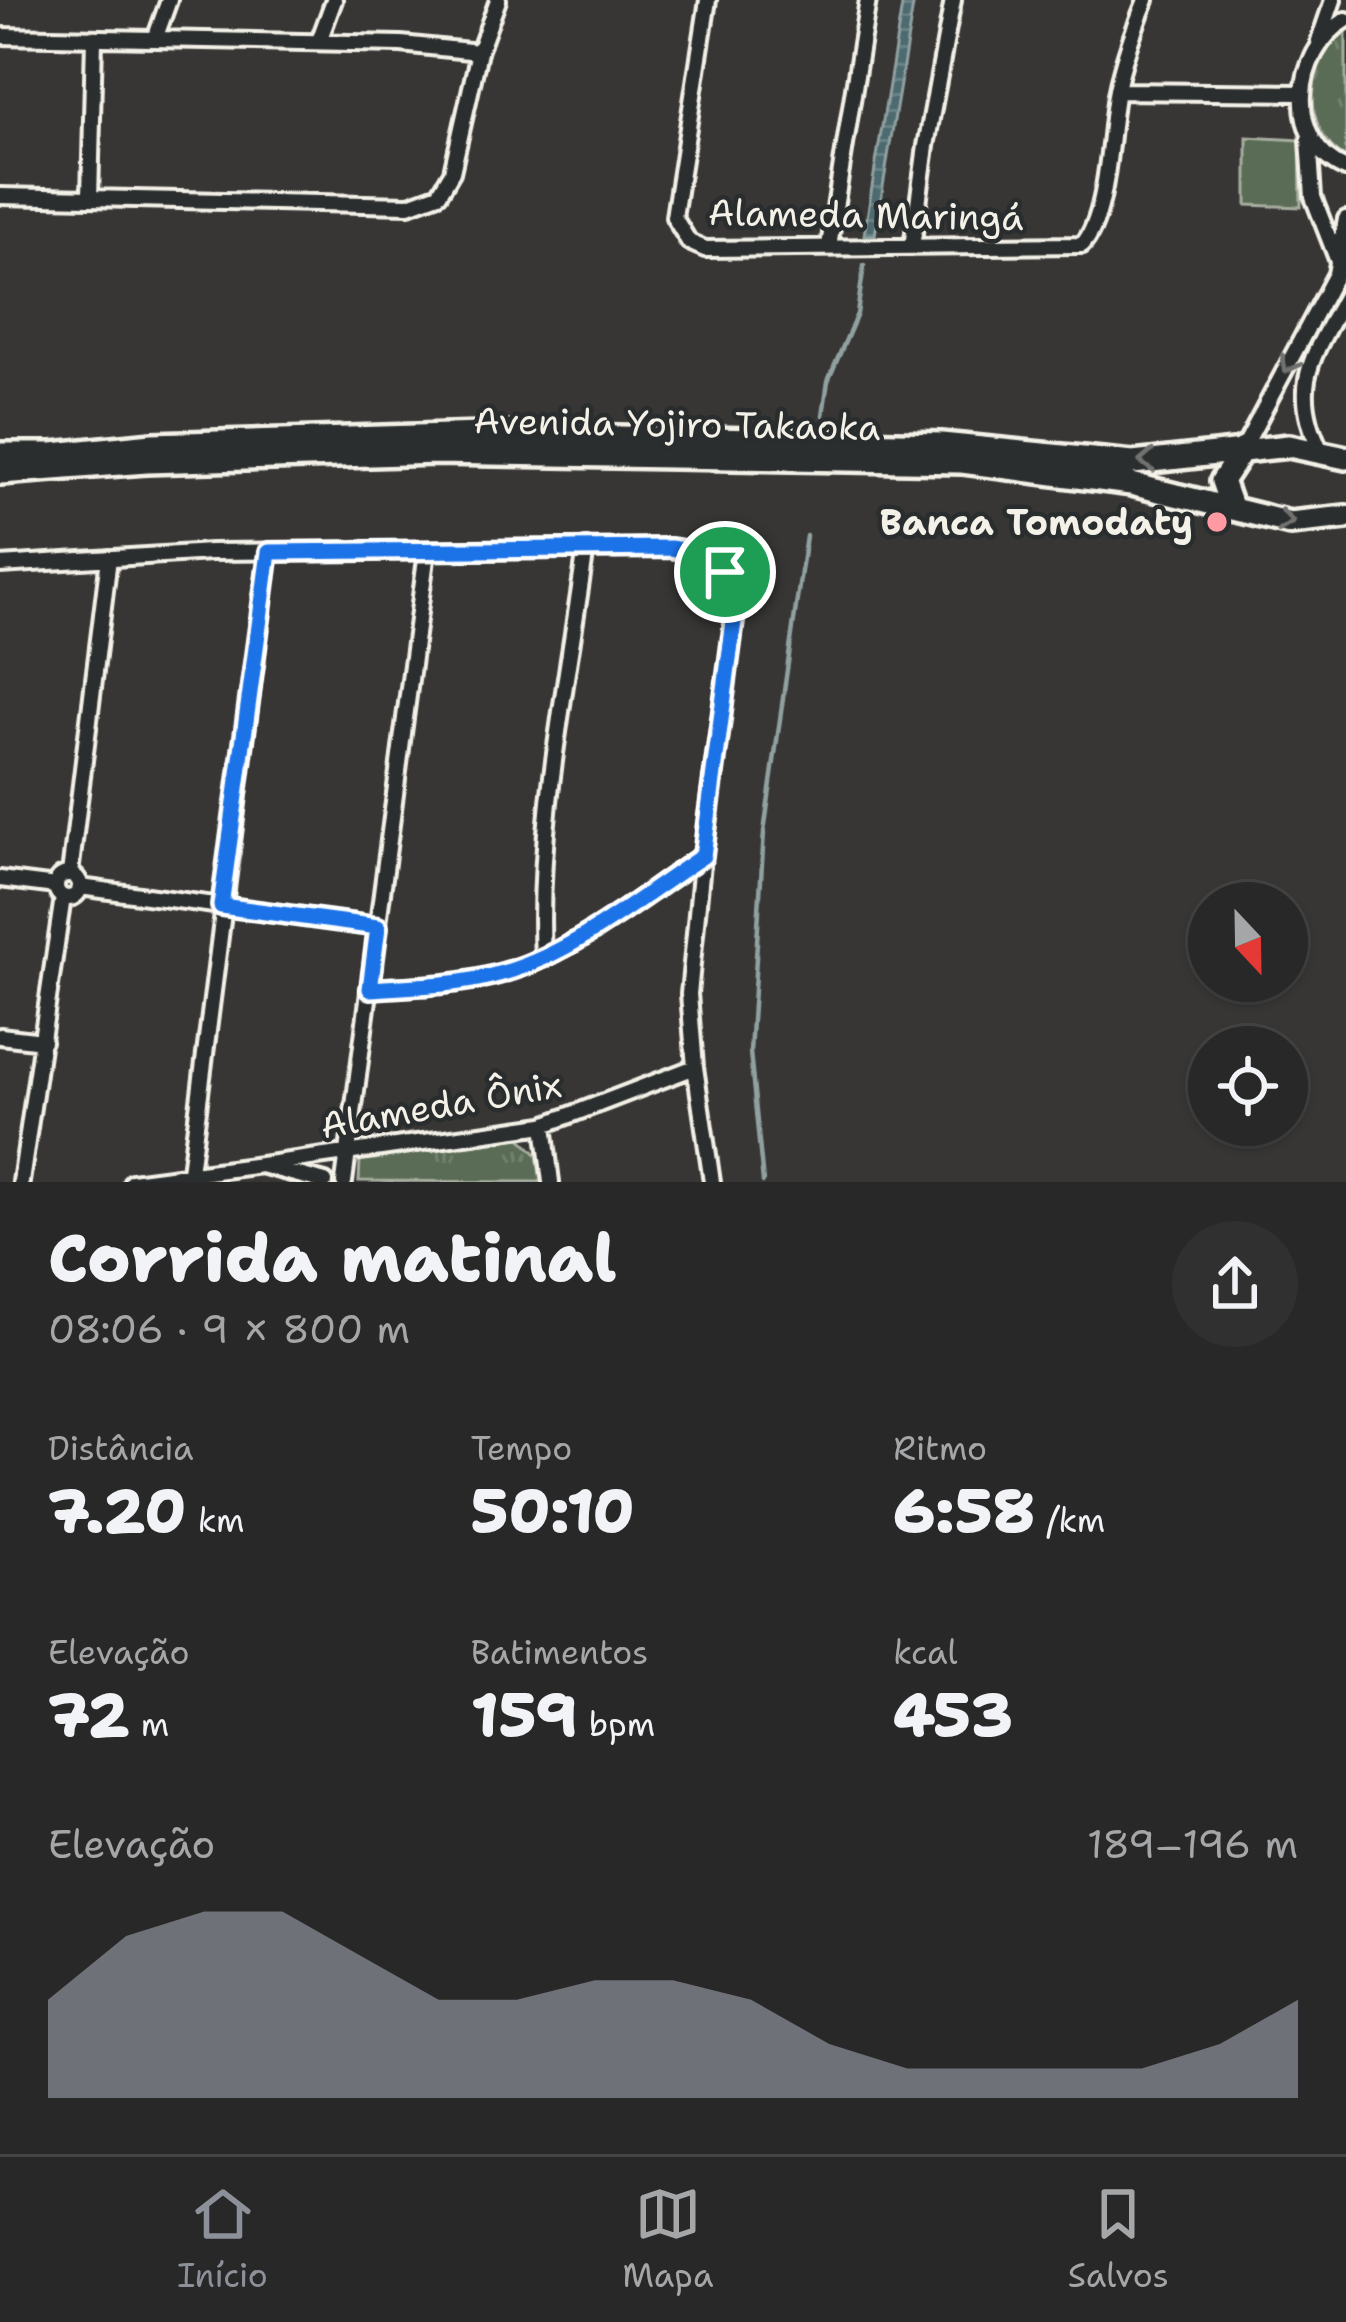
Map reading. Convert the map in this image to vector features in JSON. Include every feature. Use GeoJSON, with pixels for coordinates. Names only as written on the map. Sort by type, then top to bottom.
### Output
{"type":"FeatureCollection","features":[{"type":"Feature","properties":{"kind":"main road","name":"Avenida Yojiro Takaoka"},"geometry":{"type":"LineString","coordinates":[[0,454],[154,444],[483,434],[941,444],[1132,463],[1289,446],[1346,458]]}},
{"type":"Feature","properties":{"kind":"main road"},"geometry":{"type":"LineString","coordinates":[[1232,509],[1222,481],[1243,449]]}},
{"type":"Feature","properties":{"kind":"main road","name":"Avenida Yojiro Takaoka"},"geometry":{"type":"LineString","coordinates":[[0,473],[146,462],[436,453],[962,462],[1131,484],[1290,523],[1346,517]]}},
{"type":"Feature","properties":{"kind":"street"},"geometry":{"type":"LineString","coordinates":[[155,38],[169,0]]}},
{"type":"Feature","properties":{"kind":"street"},"geometry":{"type":"LineString","coordinates":[[319,41],[334,0]]}},
{"type":"Feature","properties":{"kind":"street"},"geometry":{"type":"LineString","coordinates":[[0,196],[409,205],[428,200],[439,194],[452,172],[479,52],[498,0]]}},
{"type":"Feature","properties":{"kind":"street","name":"Alameda Maringá"},"geometry":{"type":"LineString","coordinates":[[708,0],[675,207],[677,226],[688,242],[705,249],[1076,247],[1088,239],[1096,214],[1117,91]]}},
{"type":"Feature","properties":{"kind":"street"},"geometry":{"type":"LineString","coordinates":[[829,246],[868,0]]}},
{"type":"Feature","properties":{"kind":"street"},"geometry":{"type":"LineString","coordinates":[[912,247],[953,0]]}},
{"type":"Feature","properties":{"kind":"street"},"geometry":{"type":"LineString","coordinates":[[1146,0],[1117,91],[1303,93]]}},
{"type":"Feature","properties":{"kind":"street"},"geometry":{"type":"LineString","coordinates":[[1333,0],[1303,93],[1303,119],[1313,197],[1339,264]]}},
{"type":"Feature","properties":{"kind":"street"},"geometry":{"type":"LineString","coordinates":[[1315,53],[1346,20]]}},
{"type":"Feature","properties":{"kind":"street"},"geometry":{"type":"LineString","coordinates":[[0,36],[319,41],[479,52]]}},
{"type":"Feature","properties":{"kind":"street"},"geometry":{"type":"LineString","coordinates":[[90,198],[94,39]]}},
{"type":"Feature","properties":{"kind":"street"},"geometry":{"type":"LineString","coordinates":[[1309,139],[1324,157],[1346,169]]}},
{"type":"Feature","properties":{"kind":"street"},"geometry":{"type":"LineString","coordinates":[[1243,449],[1339,264],[1346,219]]}},
{"type":"Feature","properties":{"kind":"street"},"geometry":{"type":"LineString","coordinates":[[1321,451],[1306,416],[1304,386],[1346,295]]}},
{"type":"Feature","properties":{"kind":"street"},"geometry":{"type":"LineString","coordinates":[[543,957],[540,909],[545,844],[586,547]]}},
{"type":"Feature","properties":{"kind":"street"},"geometry":{"type":"LineString","coordinates":[[0,565],[269,552],[586,547],[694,551],[713,560],[725,572],[736,606],[689,994],[694,1067],[712,1182]]}},
{"type":"Feature","properties":{"kind":"street"},"geometry":{"type":"LineString","coordinates":[[344,1182],[428,551]]}},
{"type":"Feature","properties":{"kind":"street"},"geometry":{"type":"LineString","coordinates":[[190,1172],[269,552]]}},
{"type":"Feature","properties":{"kind":"street"},"geometry":{"type":"LineString","coordinates":[[0,879],[74,897],[110,558]]}},
{"type":"Feature","properties":{"kind":"street"},"geometry":{"type":"LineString","coordinates":[[370,989],[488,977],[543,957],[703,856]]}},
{"type":"Feature","properties":{"kind":"street"},"geometry":{"type":"LineString","coordinates":[[75,881],[378,927]]}},
{"type":"Feature","properties":{"kind":"street"},"geometry":{"type":"LineString","coordinates":[[21,1182],[59,891]]}},
{"type":"Feature","properties":{"kind":"street"},"geometry":{"type":"LineString","coordinates":[[0,1036],[43,1040]]}},
{"type":"Feature","properties":{"kind":"street","name":"Alameda Ônix"},"geometry":{"type":"LineString","coordinates":[[132,1182],[544,1125],[694,1067]]}},
{"type":"Feature","properties":{"kind":"street"},"geometry":{"type":"LineString","coordinates":[[544,1125],[551,1182]]}},
{"type":"Feature","properties":{"kind":"street"},"geometry":{"type":"LineString","coordinates":[[260,1165],[317,1181]]}},
{"type":"Feature","properties":{"kind":"green space"},"geometry":{"type":"Polygon","coordinates":[[[1346,25],[1346,158],[1320,130],[1313,94],[1323,56],[1346,25]]]}},
{"type":"Feature","properties":{"kind":"green space"},"geometry":{"type":"Polygon","coordinates":[[[1247,137],[1300,140],[1301,207],[1247,205],[1247,137]]]}},
{"type":"Feature","properties":{"kind":"green space"},"geometry":{"type":"Polygon","coordinates":[[[520,1138],[537,1155],[541,1182],[359,1181],[360,1160],[520,1138]]]}},
{"type":"Feature","properties":{"kind":"water"},"geometry":{"type":"Polygon","coordinates":[[[903,0],[914,0],[875,235],[864,235],[903,0]]]}},
{"type":"Feature","properties":{"kind":"waterway"},"geometry":{"type":"LineString","coordinates":[[823,415],[828,381],[857,314],[864,265]]}},
{"type":"Feature","properties":{"kind":"waterway"},"geometry":{"type":"LineString","coordinates":[[763,1182],[750,1052],[764,832],[806,536]]}},
{"type":"Feature","properties":{"kind":"place","name":"Banca Tomodaty"},"geometry":{"type":"Point","coordinates":[1217,522]}},
{"type":"Feature","properties":{"kind":"route"},"geometry":{"type":"LineString","coordinates":[[670,548],[694,551],[725,572],[736,606],[703,856],[578,939],[488,977],[370,989],[378,927],[221,906],[269,552],[670,548]]}}]}
